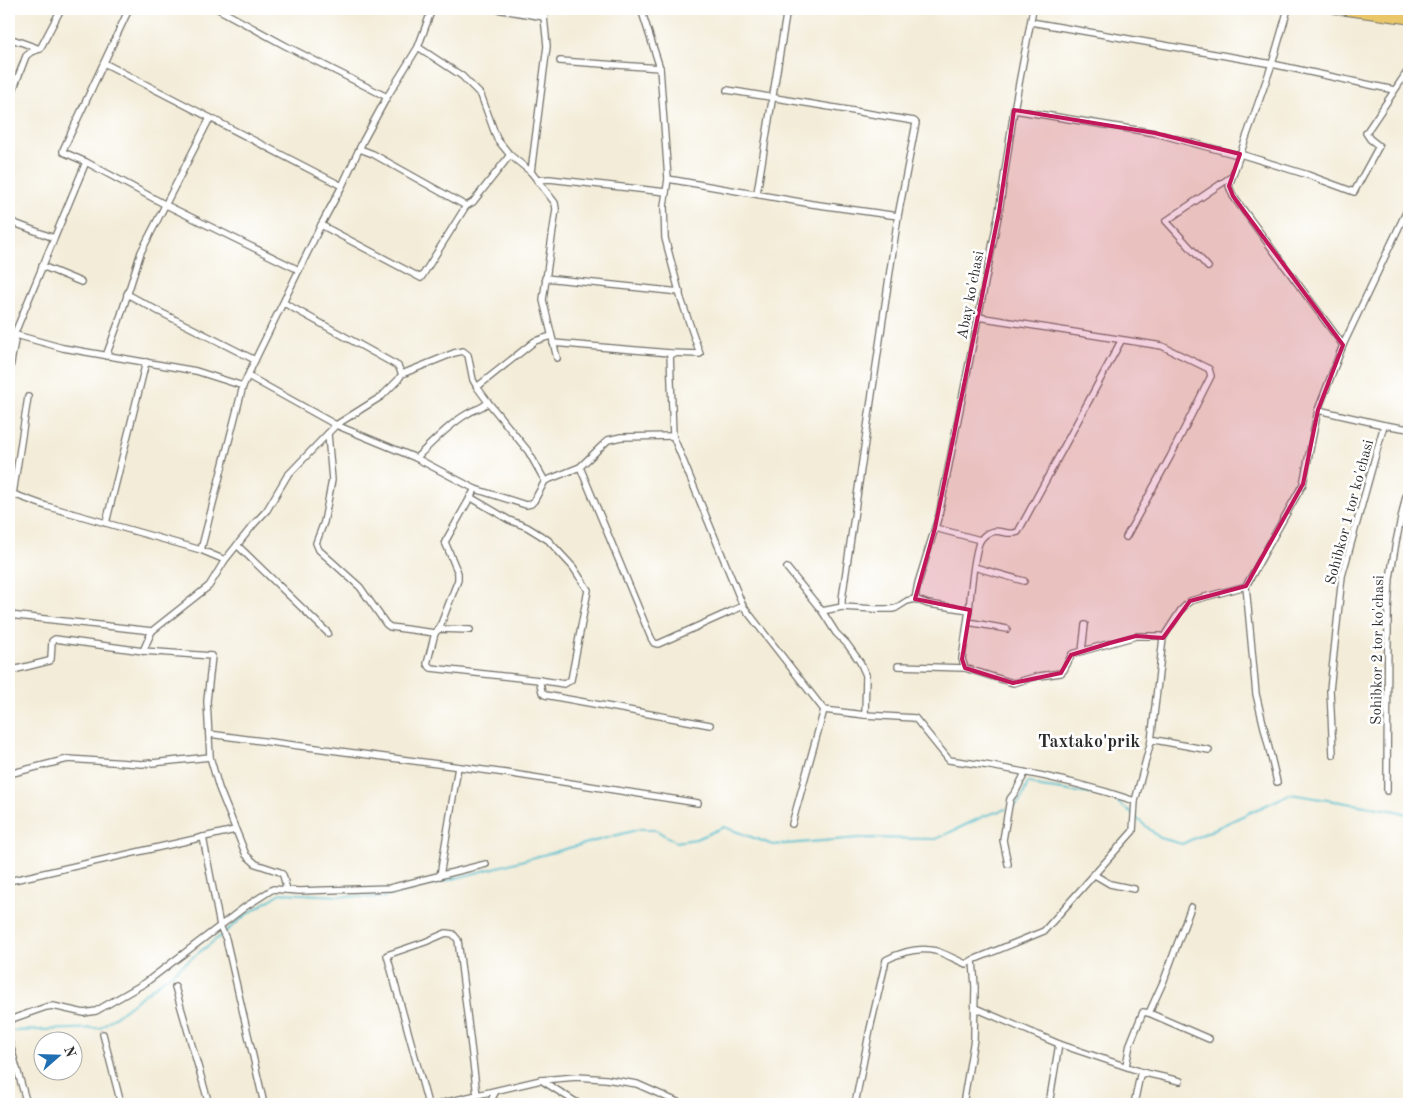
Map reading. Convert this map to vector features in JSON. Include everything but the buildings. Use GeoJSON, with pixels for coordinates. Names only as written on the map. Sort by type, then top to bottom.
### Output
{"type":"FeatureCollection","features":[{"type":"Feature","properties":{"kind":"main road"},"geometry":{"type":"LineString","coordinates":[[1336,9],[1409,19]]}},
{"type":"Feature","properties":{"kind":"street"},"geometry":{"type":"LineString","coordinates":[[9,101],[26,56],[40,48],[60,9]]}},
{"type":"Feature","properties":{"kind":"street"},"geometry":{"type":"LineString","coordinates":[[129,9],[63,150],[64,152],[166,205],[299,270]]}},
{"type":"Feature","properties":{"kind":"street"},"geometry":{"type":"LineString","coordinates":[[218,9],[387,97]]}},
{"type":"Feature","properties":{"kind":"street"},"geometry":{"type":"LineString","coordinates":[[201,550],[243,386],[360,149],[387,97],[418,47],[432,9]]}},
{"type":"Feature","properties":{"kind":"street"},"geometry":{"type":"LineString","coordinates":[[496,9],[544,17]]}},
{"type":"Feature","properties":{"kind":"street"},"geometry":{"type":"LineString","coordinates":[[531,172],[547,46],[544,17],[546,9]]}},
{"type":"Feature","properties":{"kind":"street"},"geometry":{"type":"LineString","coordinates":[[477,387],[535,341],[552,339],[670,354],[700,354],[665,238],[664,206],[668,179],[660,68],[641,9]]}},
{"type":"Feature","properties":{"kind":"street"},"geometry":{"type":"LineString","coordinates":[[757,193],[787,9]]}},
{"type":"Feature","properties":{"kind":"street","name":"Abay ko'chasi"},"geometry":{"type":"LineString","coordinates":[[915,599],[918,583],[939,515],[999,212],[1014,110],[1033,9]]}},
{"type":"Feature","properties":{"kind":"street"},"geometry":{"type":"LineString","coordinates":[[1288,9],[1272,64],[1229,186],[1233,196],[1343,345]]}},
{"type":"Feature","properties":{"kind":"street"},"geometry":{"type":"LineString","coordinates":[[1030,22],[1272,64],[1394,90]]}},
{"type":"Feature","properties":{"kind":"street"},"geometry":{"type":"LineString","coordinates":[[9,38],[40,48]]}},
{"type":"Feature","properties":{"kind":"street"},"geometry":{"type":"LineString","coordinates":[[418,47],[462,76],[481,95],[497,140],[510,155],[531,172],[552,198],[556,209],[543,300],[557,358]]}},
{"type":"Feature","properties":{"kind":"street"},"geometry":{"type":"LineString","coordinates":[[560,61],[660,68]]}},
{"type":"Feature","properties":{"kind":"street"},"geometry":{"type":"LineString","coordinates":[[104,63],[342,186]]}},
{"type":"Feature","properties":{"kind":"street"},"geometry":{"type":"LineString","coordinates":[[1014,110],[1155,133],[1240,154],[1308,175],[1354,192],[1379,146],[1366,133],[1409,69]]}},
{"type":"Feature","properties":{"kind":"street"},"geometry":{"type":"LineString","coordinates":[[727,90],[915,122],[917,125],[898,216],[843,589],[842,607]]}},
{"type":"Feature","properties":{"kind":"street"},"geometry":{"type":"LineString","coordinates":[[106,356],[141,252],[210,118]]}},
{"type":"Feature","properties":{"kind":"street"},"geometry":{"type":"LineString","coordinates":[[360,149],[373,154],[466,206]]}},
{"type":"Feature","properties":{"kind":"street"},"geometry":{"type":"LineString","coordinates":[[321,225],[421,278],[466,206],[473,202],[510,155]]}},
{"type":"Feature","properties":{"kind":"street"},"geometry":{"type":"LineString","coordinates":[[10,368],[13,334],[86,162]]}},
{"type":"Feature","properties":{"kind":"street"},"geometry":{"type":"LineString","coordinates":[[1208,268],[1166,221],[1231,177]]}},
{"type":"Feature","properties":{"kind":"street"},"geometry":{"type":"LineString","coordinates":[[538,180],[549,179],[666,192]]}},
{"type":"Feature","properties":{"kind":"street"},"geometry":{"type":"LineString","coordinates":[[668,179],[812,204],[898,216]]}},
{"type":"Feature","properties":{"kind":"street"},"geometry":{"type":"LineString","coordinates":[[1277,782],[1256,694],[1246,586],[1303,484],[1318,410],[1343,345],[1409,206]]}},
{"type":"Feature","properties":{"kind":"street"},"geometry":{"type":"LineString","coordinates":[[9,221],[54,238]]}},
{"type":"Feature","properties":{"kind":"street"},"geometry":{"type":"LineString","coordinates":[[42,266],[81,282]]}},
{"type":"Feature","properties":{"kind":"street"},"geometry":{"type":"LineString","coordinates":[[545,278],[680,292]]}},
{"type":"Feature","properties":{"kind":"street"},"geometry":{"type":"LineString","coordinates":[[127,294],[255,360]]}},
{"type":"Feature","properties":{"kind":"street"},"geometry":{"type":"LineString","coordinates":[[284,303],[398,366],[402,374]]}},
{"type":"Feature","properties":{"kind":"street"},"geometry":{"type":"LineString","coordinates":[[978,317],[1162,346],[1209,369],[1211,376],[1170,457],[1126,537]]}},
{"type":"Feature","properties":{"kind":"street"},"geometry":{"type":"LineString","coordinates":[[13,334],[63,348],[196,371],[243,386]]}},
{"type":"Feature","properties":{"kind":"street"},"geometry":{"type":"LineString","coordinates":[[965,668],[962,659],[974,567],[980,540],[993,531],[1012,534],[1018,532],[1121,341]]}},
{"type":"Feature","properties":{"kind":"street"},"geometry":{"type":"LineString","coordinates":[[143,651],[151,633],[209,586],[225,560],[268,510],[287,476],[336,425],[382,396],[402,374],[454,353],[462,351],[468,355],[477,387],[528,451],[545,481]]}},
{"type":"Feature","properties":{"kind":"street"},"geometry":{"type":"LineString","coordinates":[[670,354],[673,436],[744,606],[824,710],[915,718],[949,760],[990,765],[1098,789],[1135,804]]}},
{"type":"Feature","properties":{"kind":"street"},"geometry":{"type":"LineString","coordinates":[[106,523],[146,362]]}},
{"type":"Feature","properties":{"kind":"street"},"geometry":{"type":"LineString","coordinates":[[248,376],[336,425],[416,458],[475,489],[526,505],[534,501],[545,481],[580,467],[608,440],[621,437],[673,436]]}},
{"type":"Feature","properties":{"kind":"street"},"geometry":{"type":"LineString","coordinates":[[28,397],[11,494],[46,506],[201,550],[225,560]]}},
{"type":"Feature","properties":{"kind":"street"},"geometry":{"type":"LineString","coordinates":[[416,458],[444,431],[467,414],[488,402]]}},
{"type":"Feature","properties":{"kind":"street"},"geometry":{"type":"LineString","coordinates":[[1318,410],[1409,429]]}},
{"type":"Feature","properties":{"kind":"street","name":"Sohibkor 1 tor ko'chasi"},"geometry":{"type":"LineString","coordinates":[[1333,754],[1330,690],[1342,576],[1384,425]]}},
{"type":"Feature","properties":{"kind":"street"},"geometry":{"type":"LineString","coordinates":[[328,434],[332,480],[324,522],[316,543],[319,550],[360,587],[390,627],[437,631],[470,630]]}},
{"type":"Feature","properties":{"kind":"street"},"geometry":{"type":"LineString","coordinates":[[580,467],[654,643],[658,644],[744,606]]}},
{"type":"Feature","properties":{"kind":"street","name":"Sohibkor 2 tor ko'chasi"},"geometry":{"type":"LineString","coordinates":[[1387,791],[1388,611],[1390,578],[1409,482]]}},
{"type":"Feature","properties":{"kind":"street"},"geometry":{"type":"LineString","coordinates":[[470,497],[548,540],[573,568],[588,590],[571,680],[564,684],[431,668],[428,664],[437,631],[458,580],[458,573],[445,542],[470,497],[475,489]]}},
{"type":"Feature","properties":{"kind":"street"},"geometry":{"type":"LineString","coordinates":[[935,528],[980,540]]}},
{"type":"Feature","properties":{"kind":"street"},"geometry":{"type":"LineString","coordinates":[[237,545],[328,633]]}},
{"type":"Feature","properties":{"kind":"street"},"geometry":{"type":"LineString","coordinates":[[974,567],[1024,581]]}},
{"type":"Feature","properties":{"kind":"street"},"geometry":{"type":"LineString","coordinates":[[787,568],[860,662],[866,676],[865,715]]}},
{"type":"Feature","properties":{"kind":"street"},"geometry":{"type":"LineString","coordinates":[[855,1104],[886,960],[898,954],[915,950],[936,951],[966,964],[1044,931],[1133,831],[1135,804],[1151,740],[1163,638],[1181,610],[1190,600],[1246,586]]}},
{"type":"Feature","properties":{"kind":"street"},"geometry":{"type":"LineString","coordinates":[[822,611],[842,607],[896,608],[907,601],[915,599],[928,604],[969,610]]}},
{"type":"Feature","properties":{"kind":"street"},"geometry":{"type":"LineString","coordinates":[[9,615],[151,633]]}},
{"type":"Feature","properties":{"kind":"street"},"geometry":{"type":"LineString","coordinates":[[968,622],[1007,629]]}},
{"type":"Feature","properties":{"kind":"street"},"geometry":{"type":"LineString","coordinates":[[1082,651],[1084,625]]}},
{"type":"Feature","properties":{"kind":"street"},"geometry":{"type":"LineString","coordinates":[[898,666],[965,668],[1013,683],[1060,673],[1064,670],[1072,654],[1082,651],[1136,636],[1160,636],[1163,638]]}},
{"type":"Feature","properties":{"kind":"street"},"geometry":{"type":"LineString","coordinates":[[9,671],[49,661],[51,659],[52,640],[55,639],[143,651],[212,656],[207,701],[210,757],[219,788],[246,855],[256,864],[280,872],[283,875],[287,890]]}},
{"type":"Feature","properties":{"kind":"street"},"geometry":{"type":"LineString","coordinates":[[539,680],[542,692],[545,695],[710,725]]}},
{"type":"Feature","properties":{"kind":"street"},"geometry":{"type":"LineString","coordinates":[[792,824],[824,710]]}},
{"type":"Feature","properties":{"kind":"street"},"geometry":{"type":"LineString","coordinates":[[209,734],[506,773],[698,803]]}},
{"type":"Feature","properties":{"kind":"street"},"geometry":{"type":"LineString","coordinates":[[1151,740],[1209,750]]}},
{"type":"Feature","properties":{"kind":"street"},"geometry":{"type":"LineString","coordinates":[[9,774],[68,759],[142,764],[210,757]]}},
{"type":"Feature","properties":{"kind":"street"},"geometry":{"type":"LineString","coordinates":[[440,876],[458,767]]}},
{"type":"Feature","properties":{"kind":"street"},"geometry":{"type":"LineString","coordinates":[[1008,864],[1003,840],[1010,799],[1025,773]]}},
{"type":"Feature","properties":{"kind":"street"},"geometry":{"type":"LineString","coordinates":[[9,881],[235,830]]}},
{"type":"Feature","properties":{"kind":"street"},"geometry":{"type":"LineString","coordinates":[[203,837],[220,926],[226,939],[264,1104]]}},
{"type":"Feature","properties":{"kind":"street"},"geometry":{"type":"LineString","coordinates":[[9,1020],[53,1006],[84,1013],[96,1011],[145,983],[245,907],[273,890],[318,891],[390,888],[486,864]]}},
{"type":"Feature","properties":{"kind":"street"},"geometry":{"type":"LineString","coordinates":[[1093,874],[1110,884],[1134,889]]}},
{"type":"Feature","properties":{"kind":"street"},"geometry":{"type":"LineString","coordinates":[[1149,1012],[1164,980],[1191,907]]}},
{"type":"Feature","properties":{"kind":"street"},"geometry":{"type":"LineString","coordinates":[[428,1104],[387,955],[446,933],[453,934],[458,940],[477,1096]]}},
{"type":"Feature","properties":{"kind":"street"},"geometry":{"type":"LineString","coordinates":[[963,1104],[974,1039],[975,987],[973,960]]}},
{"type":"Feature","properties":{"kind":"street"},"geometry":{"type":"LineString","coordinates":[[175,987],[208,1104]]}},
{"type":"Feature","properties":{"kind":"street"},"geometry":{"type":"LineString","coordinates":[[974,1008],[1059,1044],[1145,1073],[1180,1081]]}},
{"type":"Feature","properties":{"kind":"street"},"geometry":{"type":"LineString","coordinates":[[1126,1066],[1130,1044],[1143,1012],[1149,1012],[1209,1039]]}},
{"type":"Feature","properties":{"kind":"street"},"geometry":{"type":"LineString","coordinates":[[103,1034],[121,1104]]}},
{"type":"Feature","properties":{"kind":"street"},"geometry":{"type":"LineString","coordinates":[[9,1041],[27,1104]]}},
{"type":"Feature","properties":{"kind":"street"},"geometry":{"type":"LineString","coordinates":[[1049,1104],[1059,1044]]}},
{"type":"Feature","properties":{"kind":"street"},"geometry":{"type":"LineString","coordinates":[[1134,1104],[1140,1075],[1145,1073]]}},
{"type":"Feature","properties":{"kind":"street"},"geometry":{"type":"LineString","coordinates":[[441,1104],[541,1080],[577,1077],[637,1084],[682,1104]]}},
{"type":"Feature","properties":{"kind":"street"},"geometry":{"type":"LineString","coordinates":[[541,1080],[579,1104]]}},
{"type":"Feature","properties":{"kind":"street"},"geometry":{"type":"LineString","coordinates":[[489,1104],[496,1092]]}},
{"type":"Feature","properties":{"kind":"highlighted area"},"geometry":{"type":"Polygon","coordinates":[[[1014,110],[1155,133],[1240,154],[1229,186],[1233,196],[1343,345],[1318,410],[1303,484],[1246,586],[1190,601],[1163,638],[1136,636],[1110,643],[1071,655],[1061,673],[1013,683],[965,668],[962,659],[970,610],[915,599],[935,528],[999,212],[1014,110]]]}},
{"type":"Feature","properties":{"kind":"waterway"},"geometry":{"type":"LineString","coordinates":[[1011,807],[1018,803],[1024,794],[1028,782],[1041,787],[1114,799],[1132,814]]}},
{"type":"Feature","properties":{"kind":"waterway"},"geometry":{"type":"LineString","coordinates":[[1135,817],[1160,838],[1182,844],[1290,794],[1397,811],[1409,815]]}},
{"type":"Feature","properties":{"kind":"waterway"},"geometry":{"type":"LineString","coordinates":[[9,1031],[100,1028],[246,915],[281,893],[382,898],[640,829],[654,829],[676,842],[696,839],[724,827],[773,845],[859,838],[936,839],[984,816],[1006,809]]}},
{"type":"Feature","properties":{"kind":"district","name":"Taxtako'prik"},"geometry":{"type":"Point","coordinates":[1089,741]}}]}
